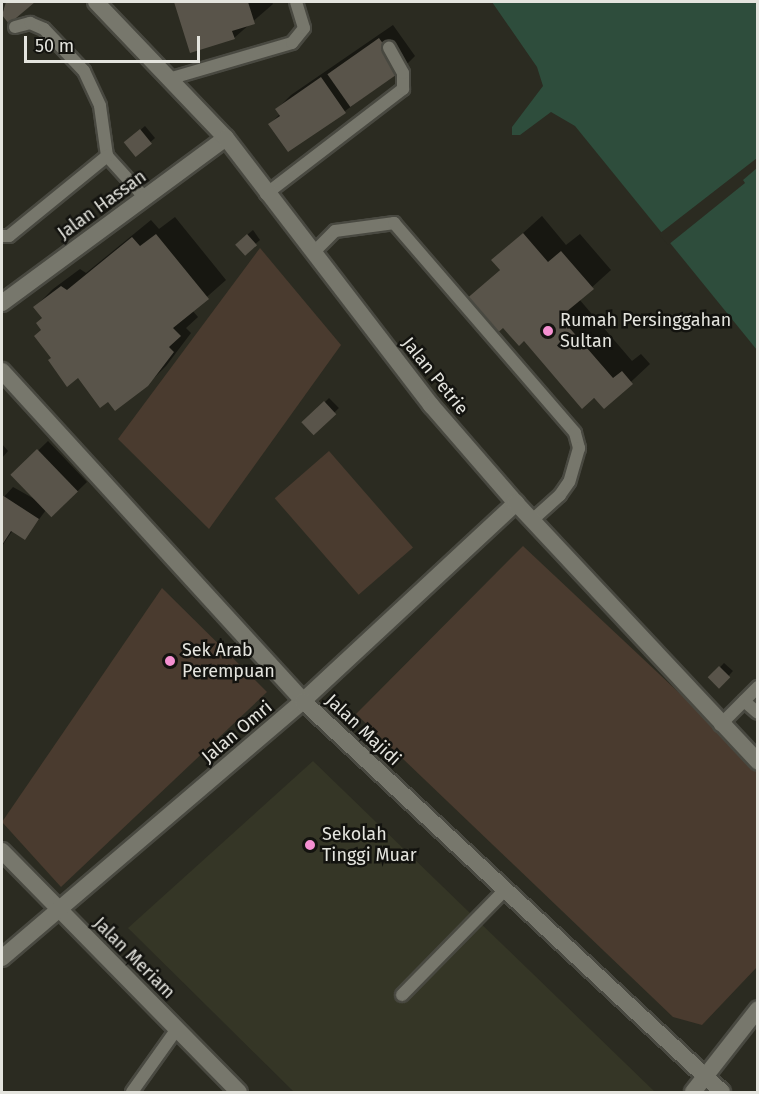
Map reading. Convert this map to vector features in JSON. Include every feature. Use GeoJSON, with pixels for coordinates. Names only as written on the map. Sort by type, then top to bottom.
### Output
{"type":"FeatureCollection","features":[{"type":"Feature","properties":{"kind":"street","name":"Jalan Petrie"},"geometry":{"type":"LineString","coordinates":[[96,2],[172,78],[226,138],[266,194],[431,405],[516,503],[720,725],[758,762]]}},
{"type":"Feature","properties":{"kind":"street","name":"Jalan Hassan"},"geometry":{"type":"LineString","coordinates":[[2,303],[226,138]]}},
{"type":"Feature","properties":{"kind":"street","name":"Jalan Majidi"},"geometry":{"type":"LineString","coordinates":[[2,371],[303,701],[722,1092]]}},
{"type":"Feature","properties":{"kind":"street","name":"Jalan Omri"},"geometry":{"type":"LineString","coordinates":[[2,958],[303,701],[516,503]]}},
{"type":"Feature","properties":{"kind":"street","name":"Jalan Meriam"},"geometry":{"type":"LineString","coordinates":[[2,851],[238,1092]]}},
{"type":"Feature","properties":{"kind":"street"},"geometry":{"type":"LineString","coordinates":[[693,1092],[758,1009]]}},
{"type":"Feature","properties":{"kind":"lane"},"geometry":{"type":"LineString","coordinates":[[172,78],[292,43],[304,28],[296,2]]}},
{"type":"Feature","properties":{"kind":"lane"},"geometry":{"type":"LineString","coordinates":[[15,27],[30,23],[44,29],[94,84],[100,106],[107,156],[145,198]]}},
{"type":"Feature","properties":{"kind":"lane"},"geometry":{"type":"LineString","coordinates":[[266,194],[403,89],[403,73],[389,48]]}},
{"type":"Feature","properties":{"kind":"lane"},"geometry":{"type":"LineString","coordinates":[[2,236],[9,236],[107,156]]}},
{"type":"Feature","properties":{"kind":"lane"},"geometry":{"type":"LineString","coordinates":[[313,254],[334,231],[394,223],[575,433],[579,448],[569,482],[560,495],[532,520]]}},
{"type":"Feature","properties":{"kind":"lane"},"geometry":{"type":"LineString","coordinates":[[720,725],[758,687]]}},
{"type":"Feature","properties":{"kind":"lane"},"geometry":{"type":"LineString","coordinates":[[744,701],[758,714]]}},
{"type":"Feature","properties":{"kind":"lane"},"geometry":{"type":"LineString","coordinates":[[402,995],[506,890]]}},
{"type":"Feature","properties":{"kind":"lane"},"geometry":{"type":"LineString","coordinates":[[132,1092],[177,1029]]}},
{"type":"Feature","properties":{"kind":"shaded area"},"geometry":{"type":"Polygon","coordinates":[[[492,2],[757,2],[757,350],[575,126],[551,112],[520,135],[512,135],[512,127],[543,86],[537,67],[492,2]]]}},
{"type":"Feature","properties":{"kind":"shaded area"},"geometry":{"type":"Polygon","coordinates":[[[260,248],[341,345],[209,529],[118,439],[260,248]]]}},
{"type":"Feature","properties":{"kind":"shaded area"},"geometry":{"type":"Polygon","coordinates":[[[329,451],[413,548],[359,595],[275,498],[329,451]]]}},
{"type":"Feature","properties":{"kind":"shaded area"},"geometry":{"type":"Polygon","coordinates":[[[523,546],[757,766],[757,967],[702,1025],[673,1017],[356,714],[523,546]]]}},
{"type":"Feature","properties":{"kind":"shaded area"},"geometry":{"type":"Polygon","coordinates":[[[162,588],[267,692],[61,887],[2,822],[162,588]]]}},
{"type":"Feature","properties":{"kind":"shaded area","name":"Sekolah Tinggi Muar"},"geometry":{"type":"Polygon","coordinates":[[[313,761],[655,1092],[294,1092],[128,928],[313,761]]]}},
{"type":"Feature","properties":{"kind":"pier"},"geometry":{"type":"Polygon","coordinates":[[[757,158],[757,168],[743,180],[745,183],[668,245],[659,234],[757,158]]]}},
{"type":"Feature","properties":{"kind":"building"},"geometry":{"type":"Polygon","coordinates":[[[6,2],[35,2],[9,24],[2,15],[6,2]]]}},
{"type":"Feature","properties":{"kind":"building"},"geometry":{"type":"Polygon","coordinates":[[[174,2],[248,2],[255,24],[232,31],[235,39],[190,53],[174,2]]]}},
{"type":"Feature","properties":{"kind":"building"},"geometry":{"type":"Polygon","coordinates":[[[379,38],[402,71],[350,107],[327,74],[379,38]]]}},
{"type":"Feature","properties":{"kind":"building"},"geometry":{"type":"Polygon","coordinates":[[[321,77],[346,113],[288,152],[268,124],[280,116],[275,109],[321,77]]]}},
{"type":"Feature","properties":{"kind":"building"},"geometry":{"type":"Polygon","coordinates":[[[140,129],[152,144],[136,157],[124,142],[140,129]]]}},
{"type":"Feature","properties":{"kind":"building"},"geometry":{"type":"Polygon","coordinates":[[[523,233],[548,262],[561,251],[594,289],[560,317],[613,378],[622,371],[633,384],[604,409],[594,398],[582,409],[524,341],[519,346],[503,328],[494,336],[464,301],[500,270],[491,260],[523,233]]]}},
{"type":"Feature","properties":{"kind":"building"},"geometry":{"type":"Polygon","coordinates":[[[156,234],[209,299],[173,328],[181,336],[169,347],[174,352],[148,386],[115,411],[108,402],[100,408],[78,378],[67,387],[48,360],[51,358],[34,336],[41,330],[36,323],[42,318],[33,307],[61,286],[67,290],[132,237],[140,246],[156,234]]]}},
{"type":"Feature","properties":{"kind":"building"},"geometry":{"type":"Polygon","coordinates":[[[247,234],[257,245],[245,256],[235,245],[247,234]]]}},
{"type":"Feature","properties":{"kind":"building"},"geometry":{"type":"Polygon","coordinates":[[[324,401],[336,414],[314,435],[301,422],[324,401]]]}},
{"type":"Feature","properties":{"kind":"building"},"geometry":{"type":"Polygon","coordinates":[[[37,449],[78,491],[51,517],[10,475],[37,449]]]}},
{"type":"Feature","properties":{"kind":"building"},"geometry":{"type":"Polygon","coordinates":[[[2,495],[39,519],[25,540],[11,531],[2,545],[2,495]]]}},
{"type":"Feature","properties":{"kind":"building"},"geometry":{"type":"Polygon","coordinates":[[[719,666],[730,677],[719,689],[708,677],[719,666]]]}},
{"type":"Feature","properties":{"kind":"place","name":"Rumah Persinggahan Sultan"},"geometry":{"type":"Point","coordinates":[548,331]}},
{"type":"Feature","properties":{"kind":"place","name":"Sek Arab Perempuan"},"geometry":{"type":"Point","coordinates":[170,661]}},
{"type":"Feature","properties":{"kind":"place","name":"Sekolah Tinggi Muar"},"geometry":{"type":"Point","coordinates":[310,845]}}]}
